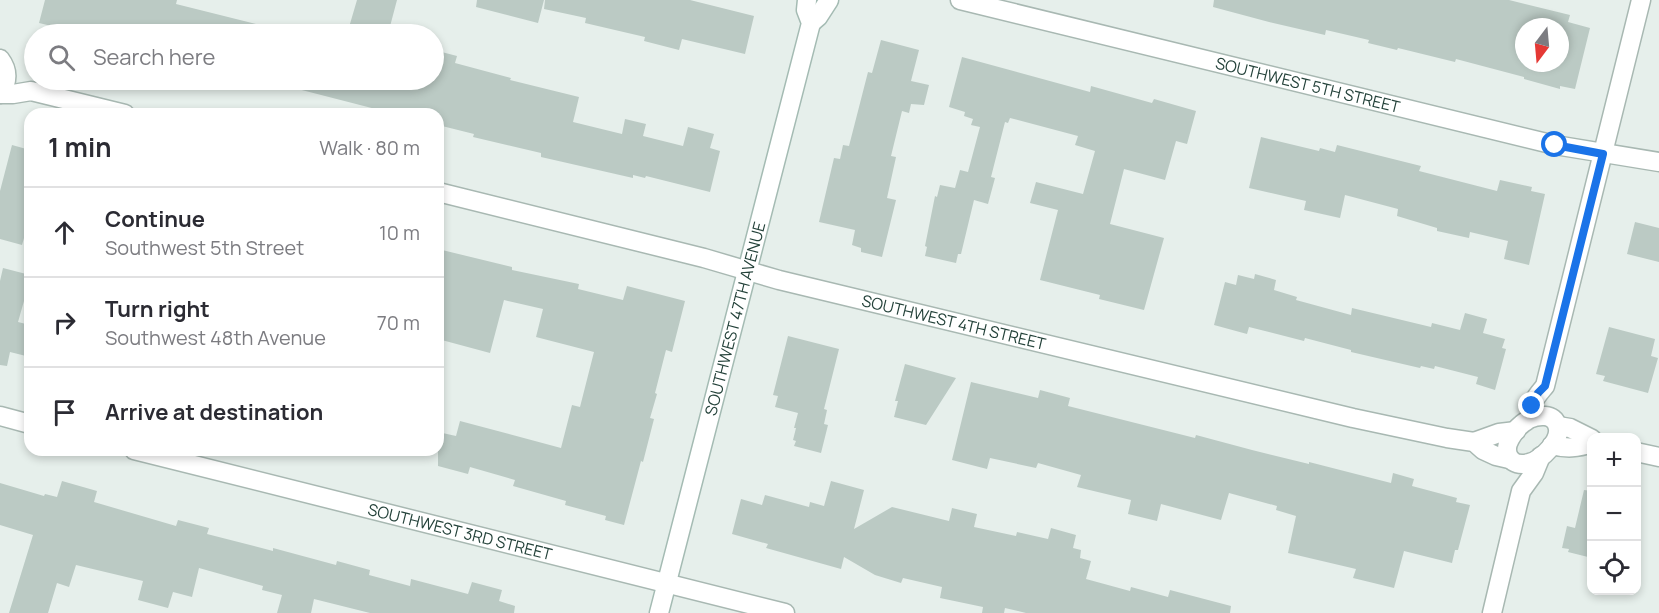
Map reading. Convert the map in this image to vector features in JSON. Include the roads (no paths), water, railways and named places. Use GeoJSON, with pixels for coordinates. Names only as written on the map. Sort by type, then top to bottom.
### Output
{"type":"FeatureCollection","features":[{"type":"Feature","properties":{"kind":"street","name":"SOUTHWEST 47TH AVENUE"},"geometry":{"type":"LineString","coordinates":[[807,0],[806,10],[811,23]]}},
{"type":"Feature","properties":{"kind":"street","name":"SOUTHWEST 47TH AVENUE"},"geometry":{"type":"LineString","coordinates":[[658,613],[811,23],[818,17],[829,0]]}},
{"type":"Feature","properties":{"kind":"street","name":"SOUTHWEST 5TH STREET"},"geometry":{"type":"LineString","coordinates":[[960,0],[1555,145],[1659,162]]}},
{"type":"Feature","properties":{"kind":"street"},"geometry":{"type":"LineString","coordinates":[[1521,491],[1515,483],[1512,461],[1507,454],[1507,447],[1522,425],[1538,393],[1545,386],[1641,0]]}},
{"type":"Feature","properties":{"kind":"street"},"geometry":{"type":"LineString","coordinates":[[3,64],[24,84]]}},
{"type":"Feature","properties":{"kind":"street"},"geometry":{"type":"LineString","coordinates":[[0,94],[7,77],[3,64]]}},
{"type":"Feature","properties":{"kind":"street"},"geometry":{"type":"LineString","coordinates":[[0,94],[32,91],[101,108]]}},
{"type":"Feature","properties":{"kind":"street","name":"SOUTHWEST 4TH STREET"},"geometry":{"type":"LineString","coordinates":[[444,193],[704,258],[779,280],[1446,438],[1474,442],[1522,425]]}},
{"type":"Feature","properties":{"kind":"street"},"geometry":{"type":"LineString","coordinates":[[1492,613],[1521,491],[1558,431],[1551,396],[1545,386]]}},
{"type":"Feature","properties":{"kind":"street"},"geometry":{"type":"LineString","coordinates":[[0,416],[24,422]]}},
{"type":"Feature","properties":{"kind":"street"},"geometry":{"type":"LineString","coordinates":[[1522,425],[1542,416],[1549,417],[1556,423],[1587,438]]}},
{"type":"Feature","properties":{"kind":"street","name":"SOUTHWEST 4TH STREET"},"geometry":{"type":"LineString","coordinates":[[1474,442],[1483,450],[1512,461]]}},
{"type":"Feature","properties":{"kind":"street"},"geometry":{"type":"LineString","coordinates":[[1512,461],[1529,463],[1547,451],[1578,448],[1587,444]]}},
{"type":"Feature","properties":{"kind":"street"},"geometry":{"type":"LineString","coordinates":[[1641,453],[1659,457]]}},
{"type":"Feature","properties":{"kind":"street","name":"SOUTHWEST 3RD STREET"},"geometry":{"type":"LineString","coordinates":[[158,456],[785,613]]}}]}
